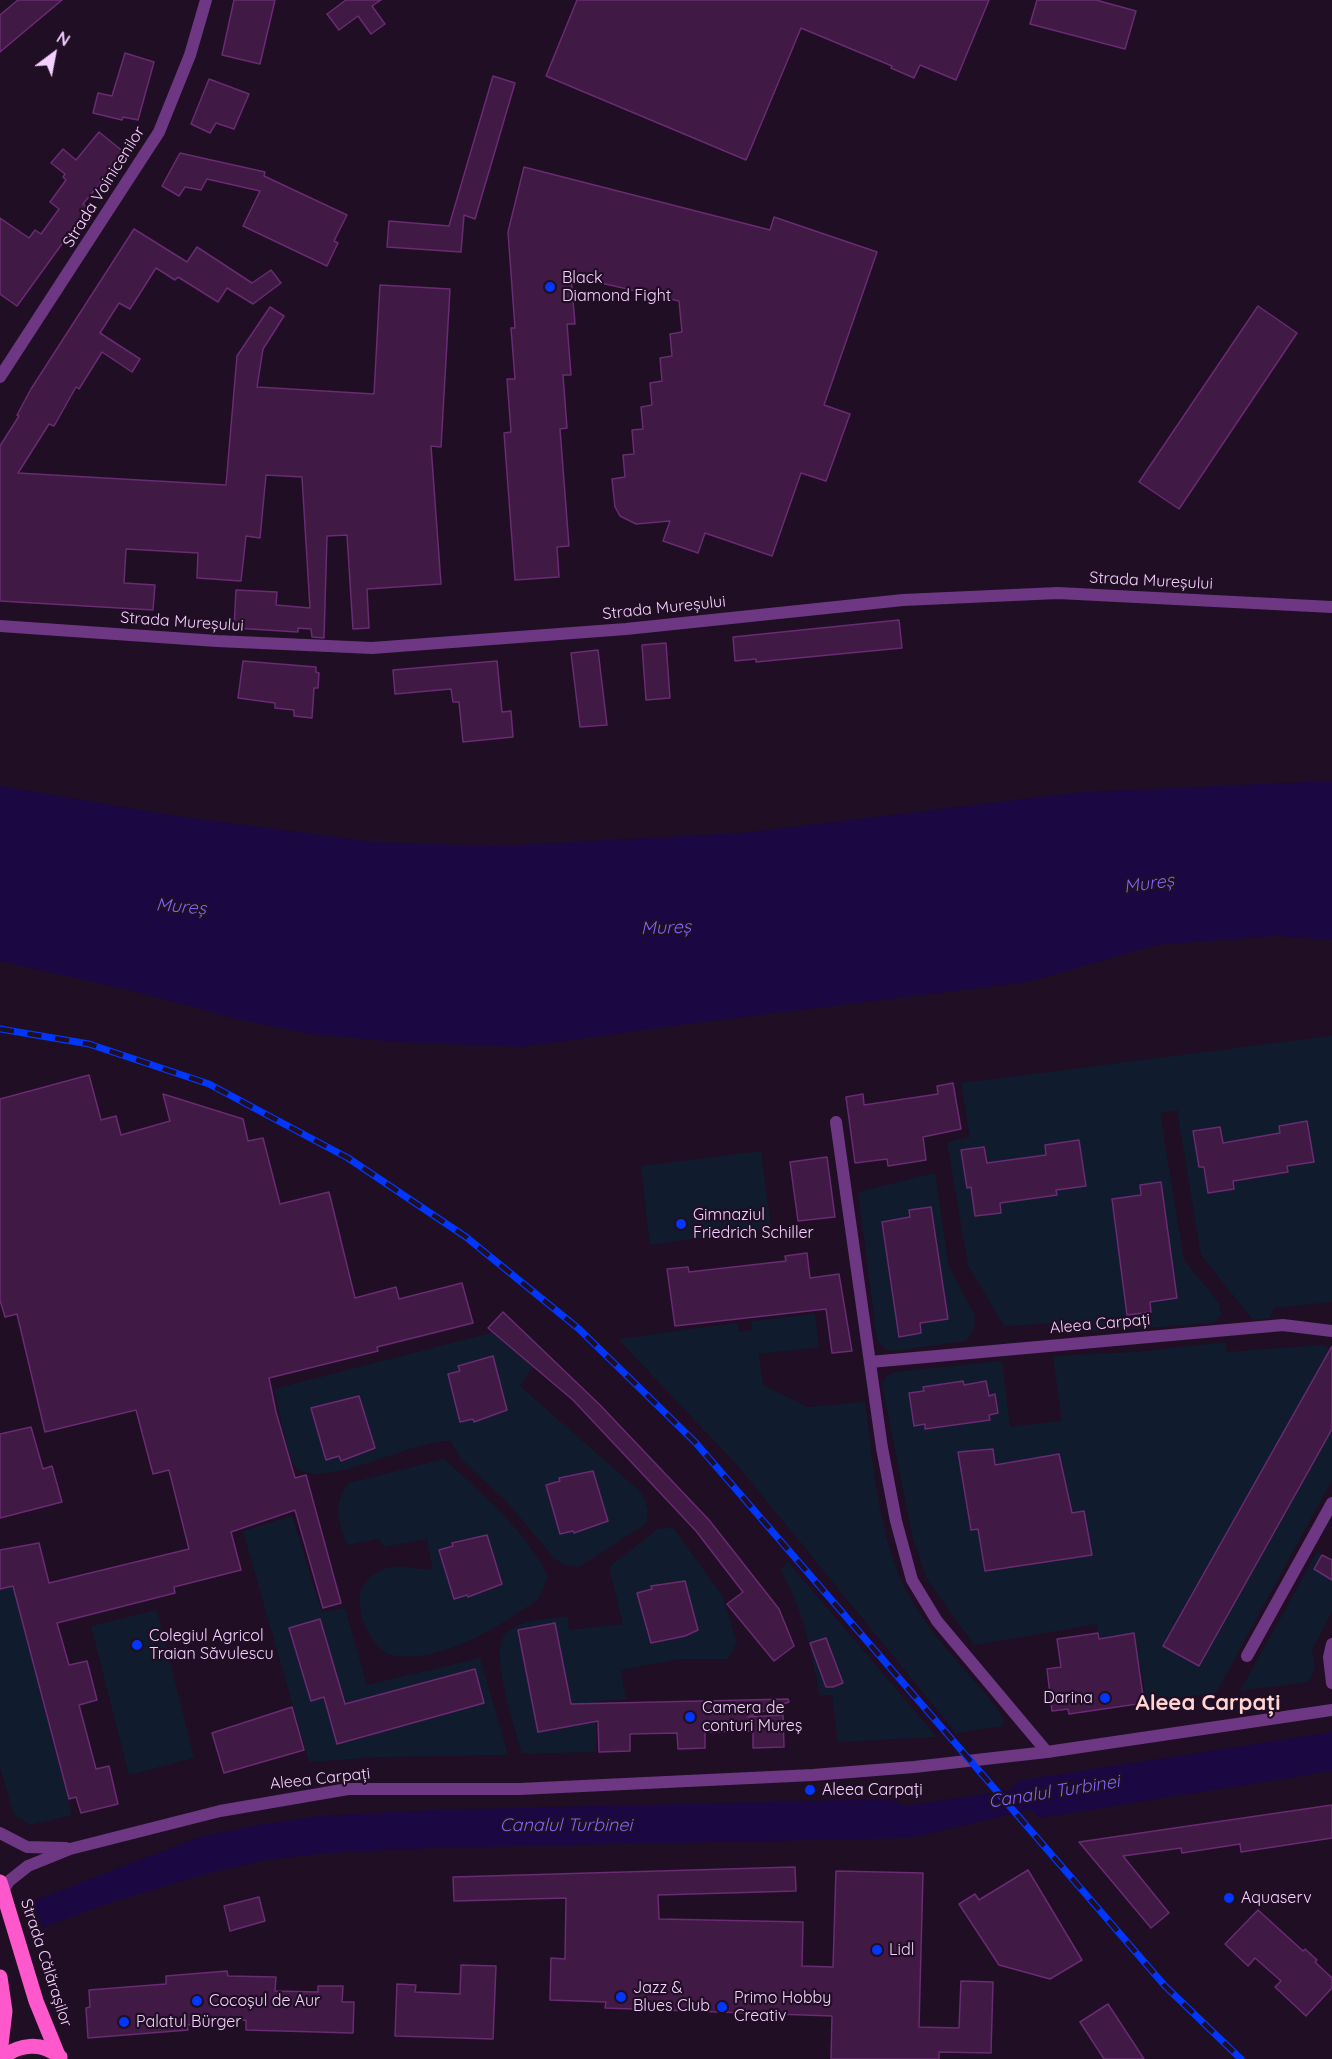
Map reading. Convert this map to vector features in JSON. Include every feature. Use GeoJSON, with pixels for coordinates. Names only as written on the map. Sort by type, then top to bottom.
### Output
{"type":"FeatureCollection","features":[{"type":"Feature","properties":{"kind":"main road","name":"Strada Călărașilor"},"geometry":{"type":"LineString","coordinates":[[3,1890],[36,2001],[60,2057]]}},
{"type":"Feature","properties":{"kind":"main road"},"geometry":{"type":"LineString","coordinates":[[0,1977],[5,2011],[0,2053]]}},
{"type":"Feature","properties":{"kind":"main road"},"geometry":{"type":"LineString","coordinates":[[0,2059],[21,2047],[34,2046],[60,2057]]}},
{"type":"Feature","properties":{"kind":"street","name":"Strada Voinicenilor"},"geometry":{"type":"LineString","coordinates":[[0,377],[159,132],[190,55],[206,0]]}},
{"type":"Feature","properties":{"kind":"street","name":"Strada Mureșului"},"geometry":{"type":"LineString","coordinates":[[0,626],[362,648],[544,636],[903,600],[1046,594],[1332,607]]}},
{"type":"Feature","properties":{"kind":"street"},"geometry":{"type":"LineString","coordinates":[[836,1122],[870,1362],[896,1521],[912,1580],[937,1621],[1047,1752]]}},
{"type":"Feature","properties":{"kind":"street","name":"Aleea Carpați"},"geometry":{"type":"LineString","coordinates":[[870,1362],[1283,1325],[1332,1331]]}},
{"type":"Feature","properties":{"kind":"street"},"geometry":{"type":"LineString","coordinates":[[1247,1656],[1332,1503]]}},
{"type":"Feature","properties":{"kind":"street"},"geometry":{"type":"LineString","coordinates":[[1332,1644],[1329,1657],[1332,1683]]}},
{"type":"Feature","properties":{"kind":"street","name":"Aleea Carpați"},"geometry":{"type":"LineString","coordinates":[[3,1890],[9,1881],[28,1866],[70,1849],[220,1811],[348,1789],[520,1789],[813,1775],[1047,1752],[1332,1710]]}},
{"type":"Feature","properties":{"kind":"street","name":"Aleea Carpați"},"geometry":{"type":"LineString","coordinates":[[0,1833],[27,1847],[70,1849]]}},
{"type":"Feature","properties":{"kind":"shaded area"},"geometry":{"type":"Polygon","coordinates":[[[1332,1036],[1332,1302],[1274,1308],[1270,1318],[1253,1320],[1201,1255],[1177,1110],[1160,1113],[1184,1260],[1219,1303],[1221,1315],[1213,1323],[1065,1334],[1057,1323],[1004,1326],[968,1265],[947,1142],[970,1137],[961,1083],[1332,1036]]]}},
{"type":"Feature","properties":{"kind":"shaded area"},"geometry":{"type":"Polygon","coordinates":[[[761,1151],[771,1228],[650,1245],[641,1166],[761,1151]]]}},
{"type":"Feature","properties":{"kind":"shaded area"},"geometry":{"type":"Polygon","coordinates":[[[935,1173],[949,1267],[975,1315],[974,1329],[966,1341],[894,1351],[884,1349],[877,1340],[858,1192],[935,1173]]]}},
{"type":"Feature","properties":{"kind":"shaded area"},"geometry":{"type":"Polygon","coordinates":[[[815,1314],[819,1347],[759,1354],[763,1385],[808,1407],[865,1402],[882,1518],[903,1584],[934,1633],[997,1708],[1004,1720],[1002,1726],[956,1733],[738,1466],[618,1339],[737,1323],[739,1332],[752,1330],[751,1321],[815,1314]]]}},
{"type":"Feature","properties":{"kind":"shaded area"},"geometry":{"type":"Polygon","coordinates":[[[494,1332],[533,1367],[520,1386],[643,1494],[648,1511],[647,1523],[579,1567],[565,1565],[554,1558],[508,1503],[460,1458],[451,1441],[434,1442],[344,1470],[323,1473],[306,1472],[294,1465],[291,1460],[274,1389],[494,1332]]]}},
{"type":"Feature","properties":{"kind":"shaded area"},"geometry":{"type":"Polygon","coordinates":[[[1225,1342],[1227,1352],[1321,1345],[1332,1348],[1332,1480],[1216,1693],[1146,1702],[1141,1666],[1099,1639],[1097,1624],[974,1645],[927,1579],[913,1539],[882,1385],[886,1376],[895,1372],[1002,1361],[1010,1427],[1062,1421],[1053,1356],[1136,1352],[1225,1342]]]}},
{"type":"Feature","properties":{"kind":"shaded area"},"geometry":{"type":"Polygon","coordinates":[[[444,1459],[517,1530],[530,1546],[548,1578],[536,1601],[476,1638],[425,1655],[408,1657],[392,1655],[378,1646],[367,1630],[359,1603],[361,1590],[372,1576],[387,1568],[402,1566],[433,1569],[427,1539],[384,1547],[379,1539],[347,1545],[339,1521],[338,1505],[343,1490],[349,1483],[444,1459]]]}},
{"type":"Feature","properties":{"kind":"shaded area"},"geometry":{"type":"Polygon","coordinates":[[[292,1516],[322,1612],[345,1608],[367,1685],[480,1658],[508,1755],[379,1757],[309,1762],[243,1531],[292,1516]]]}},
{"type":"Feature","properties":{"kind":"shaded area"},"geometry":{"type":"Polygon","coordinates":[[[658,1529],[674,1529],[722,1595],[737,1642],[728,1659],[680,1659],[621,1670],[626,1700],[596,1701],[596,1752],[522,1754],[502,1673],[501,1642],[506,1633],[527,1622],[568,1616],[569,1630],[623,1624],[609,1567],[658,1529]]]}},
{"type":"Feature","properties":{"kind":"shaded area"},"geometry":{"type":"Polygon","coordinates":[[[1317,1552],[1322,1555],[1314,1569],[1332,1580],[1332,1612],[1312,1650],[1315,1669],[1308,1682],[1240,1691],[1317,1552]]]}},
{"type":"Feature","properties":{"kind":"shaded area"},"geometry":{"type":"Polygon","coordinates":[[[788,1562],[937,1737],[838,1742],[832,1695],[820,1696],[810,1646],[801,1616],[780,1569],[788,1562]]]}},
{"type":"Feature","properties":{"kind":"shaded area"},"geometry":{"type":"Polygon","coordinates":[[[13,1586],[72,1815],[30,1825],[14,1815],[0,1767],[0,1589],[13,1586]]]}},
{"type":"Feature","properties":{"kind":"shaded area"},"geometry":{"type":"Polygon","coordinates":[[[157,1610],[194,1758],[129,1775],[91,1626],[157,1610]]]}},
{"type":"Feature","properties":{"kind":"water","name":"Mureș"},"geometry":{"type":"Polygon","coordinates":[[[1332,781],[1332,940],[1275,936],[1156,945],[1028,982],[522,1047],[397,1042],[310,1034],[237,1019],[133,991],[0,961],[0,786],[177,816],[374,842],[495,846],[742,833],[1082,792],[1332,781]]]}},
{"type":"Feature","properties":{"kind":"water","name":"Canalul Turbinei"},"geometry":{"type":"Polygon","coordinates":[[[1332,1732],[1332,1771],[1040,1818],[1029,1810],[911,1838],[433,1848],[327,1853],[272,1859],[209,1873],[109,1903],[52,1924],[0,1948],[0,1914],[199,1837],[264,1824],[320,1816],[431,1810],[891,1799],[904,1806],[1012,1790],[1017,1781],[1332,1732]]]}},
{"type":"Feature","properties":{"kind":"pier"},"geometry":{"type":"Polygon","coordinates":[[[32,1899],[44,1931],[0,1951],[0,1911],[32,1899]]]}},
{"type":"Feature","properties":{"kind":"building"},"geometry":{"type":"Polygon","coordinates":[[[18,0],[62,0],[0,52],[0,15],[18,0]]]}},
{"type":"Feature","properties":{"kind":"building"},"geometry":{"type":"Polygon","coordinates":[[[234,0],[275,0],[260,64],[222,55],[234,0]]]}},
{"type":"Feature","properties":{"kind":"building"},"geometry":{"type":"Polygon","coordinates":[[[346,0],[381,0],[372,6],[385,24],[371,34],[358,16],[339,30],[327,14],[346,0]]]}},
{"type":"Feature","properties":{"kind":"building"},"geometry":{"type":"Polygon","coordinates":[[[577,0],[989,0],[956,80],[920,65],[914,78],[891,68],[892,66],[801,28],[746,160],[546,76],[577,0]]]}},
{"type":"Feature","properties":{"kind":"building"},"geometry":{"type":"Polygon","coordinates":[[[1037,0],[1096,0],[1136,11],[1125,49],[1030,24],[1037,0]]]}},
{"type":"Feature","properties":{"kind":"building"},"geometry":{"type":"Polygon","coordinates":[[[125,53],[154,62],[138,120],[123,117],[122,120],[93,113],[98,93],[112,96],[125,53]]]}},
{"type":"Feature","properties":{"kind":"building"},"geometry":{"type":"Polygon","coordinates":[[[493,76],[515,83],[475,219],[464,215],[461,252],[387,247],[389,221],[449,226],[493,76]]]}},
{"type":"Feature","properties":{"kind":"building"},"geometry":{"type":"Polygon","coordinates":[[[209,79],[249,94],[234,129],[216,123],[210,133],[191,124],[209,79]]]}},
{"type":"Feature","properties":{"kind":"building"},"geometry":{"type":"Polygon","coordinates":[[[99,132],[125,153],[83,204],[88,208],[17,306],[0,294],[0,218],[29,238],[35,230],[41,234],[59,209],[50,202],[66,180],[63,177],[65,174],[51,163],[63,149],[76,160],[99,132]]]}},
{"type":"Feature","properties":{"kind":"building"},"geometry":{"type":"Polygon","coordinates":[[[180,153],[265,172],[264,176],[347,215],[334,241],[338,243],[327,266],[243,226],[260,191],[207,179],[201,190],[185,187],[179,196],[162,186],[180,153]]]}},
{"type":"Feature","properties":{"kind":"building"},"geometry":{"type":"Polygon","coordinates":[[[524,167],[770,230],[774,217],[877,252],[824,405],[850,414],[826,481],[801,473],[772,556],[705,533],[698,553],[663,541],[670,521],[636,524],[620,516],[615,507],[612,479],[625,477],[623,455],[634,454],[632,430],[643,429],[641,407],[652,405],[650,383],[662,381],[660,358],[672,356],[670,334],[682,332],[679,301],[571,276],[575,324],[567,324],[571,375],[563,375],[567,428],[560,429],[569,546],[557,547],[559,577],[515,580],[504,433],[511,432],[507,379],[515,379],[511,328],[515,328],[508,232],[524,167]]]}},
{"type":"Feature","properties":{"kind":"building"},"geometry":{"type":"Polygon","coordinates":[[[134,229],[187,262],[197,247],[252,283],[271,270],[281,283],[253,304],[227,288],[218,302],[178,277],[175,280],[156,268],[130,309],[119,303],[100,333],[140,359],[132,372],[102,352],[79,389],[76,387],[54,426],[49,424],[18,473],[226,485],[237,356],[270,307],[284,316],[263,349],[257,387],[374,394],[380,285],[450,289],[441,447],[431,446],[441,584],[367,589],[369,628],[353,629],[347,535],[327,536],[324,638],[312,637],[311,629],[298,628],[298,632],[234,628],[236,590],[277,592],[276,605],[310,608],[302,477],[266,475],[260,538],[246,536],[241,581],[197,578],[198,553],[126,549],[124,583],[155,585],[153,610],[0,601],[0,446],[19,416],[17,415],[31,389],[134,229]]]}},
{"type":"Feature","properties":{"kind":"building"},"geometry":{"type":"Polygon","coordinates":[[[1258,306],[1297,333],[1179,509],[1139,482],[1258,306]]]}},
{"type":"Feature","properties":{"kind":"building"},"geometry":{"type":"Polygon","coordinates":[[[899,620],[902,648],[756,662],[756,659],[735,661],[733,637],[899,620]]]}},
{"type":"Feature","properties":{"kind":"building"},"geometry":{"type":"Polygon","coordinates":[[[666,643],[670,698],[646,700],[642,645],[666,643]]]}},
{"type":"Feature","properties":{"kind":"building"},"geometry":{"type":"Polygon","coordinates":[[[598,650],[607,725],[580,727],[571,653],[598,650]]]}},
{"type":"Feature","properties":{"kind":"building"},"geometry":{"type":"Polygon","coordinates":[[[243,661],[316,667],[316,672],[319,673],[318,688],[314,688],[312,718],[294,716],[294,710],[275,708],[275,703],[238,698],[243,661]]]}},
{"type":"Feature","properties":{"kind":"building"},"geometry":{"type":"Polygon","coordinates":[[[497,661],[502,712],[511,711],[513,737],[463,742],[459,702],[453,702],[451,689],[395,694],[393,670],[497,661]]]}},
{"type":"Feature","properties":{"kind":"building"},"geometry":{"type":"Polygon","coordinates":[[[89,1075],[101,1120],[116,1116],[121,1135],[170,1121],[163,1094],[243,1119],[248,1141],[263,1138],[280,1204],[329,1192],[355,1298],[396,1287],[399,1299],[462,1283],[473,1323],[377,1347],[378,1351],[269,1378],[295,1478],[306,1475],[341,1603],[323,1608],[295,1510],[231,1532],[241,1570],[174,1587],[175,1593],[57,1623],[69,1665],[87,1661],[97,1700],[79,1705],[96,1769],[109,1766],[118,1804],[81,1813],[76,1797],[69,1799],[13,1586],[0,1589],[0,1550],[39,1543],[49,1583],[189,1549],[169,1470],[153,1474],[136,1410],[45,1432],[17,1314],[5,1317],[0,1300],[0,1099],[89,1075]]]}},
{"type":"Feature","properties":{"kind":"building"},"geometry":{"type":"Polygon","coordinates":[[[953,1083],[961,1129],[923,1137],[926,1160],[888,1166],[887,1159],[855,1163],[846,1097],[863,1094],[864,1105],[938,1094],[937,1086],[953,1083]]]}},
{"type":"Feature","properties":{"kind":"building"},"geometry":{"type":"Polygon","coordinates":[[[1307,1121],[1314,1162],[1287,1166],[1288,1172],[1233,1181],[1234,1189],[1208,1193],[1204,1167],[1199,1167],[1193,1131],[1220,1127],[1223,1143],[1280,1133],[1279,1126],[1307,1121]]]}},
{"type":"Feature","properties":{"kind":"building"},"geometry":{"type":"Polygon","coordinates":[[[1079,1140],[1086,1186],[1056,1190],[1057,1195],[1000,1203],[1001,1213],[975,1216],[971,1187],[967,1188],[961,1150],[984,1147],[987,1163],[1046,1155],[1045,1145],[1079,1140]]]}},
{"type":"Feature","properties":{"kind":"building"},"geometry":{"type":"Polygon","coordinates":[[[827,1157],[835,1217],[798,1221],[790,1162],[827,1157]]]}},
{"type":"Feature","properties":{"kind":"building"},"geometry":{"type":"Polygon","coordinates":[[[1161,1182],[1177,1298],[1150,1302],[1151,1312],[1127,1315],[1112,1199],[1141,1195],[1140,1185],[1161,1182]]]}},
{"type":"Feature","properties":{"kind":"building"},"geometry":{"type":"Polygon","coordinates":[[[931,1207],[948,1319],[920,1323],[921,1333],[899,1337],[882,1222],[910,1217],[909,1210],[931,1207]]]}},
{"type":"Feature","properties":{"kind":"building"},"geometry":{"type":"Polygon","coordinates":[[[807,1253],[810,1278],[839,1274],[852,1351],[832,1353],[826,1309],[675,1326],[667,1269],[688,1267],[689,1272],[786,1261],[785,1256],[807,1253]]]}},
{"type":"Feature","properties":{"kind":"building"},"geometry":{"type":"Polygon","coordinates":[[[503,1312],[600,1405],[709,1520],[779,1609],[794,1646],[774,1661],[727,1604],[743,1592],[696,1531],[573,1400],[488,1328],[503,1312]]]}},
{"type":"Feature","properties":{"kind":"building"},"geometry":{"type":"Polygon","coordinates":[[[1332,1346],[1332,1429],[1199,1666],[1163,1646],[1332,1346]]]}},
{"type":"Feature","properties":{"kind":"building"},"geometry":{"type":"Polygon","coordinates":[[[493,1356],[507,1410],[474,1422],[473,1419],[460,1422],[448,1374],[460,1371],[458,1366],[493,1356]]]}},
{"type":"Feature","properties":{"kind":"building"},"geometry":{"type":"Polygon","coordinates":[[[963,1381],[964,1385],[986,1381],[989,1396],[995,1394],[998,1413],[989,1415],[990,1420],[925,1429],[925,1424],[914,1426],[909,1393],[924,1391],[923,1387],[963,1381]]]}},
{"type":"Feature","properties":{"kind":"building"},"geometry":{"type":"Polygon","coordinates":[[[359,1396],[375,1448],[341,1461],[339,1456],[326,1460],[311,1408],[359,1396]]]}},
{"type":"Feature","properties":{"kind":"building"},"geometry":{"type":"Polygon","coordinates":[[[31,1427],[43,1469],[52,1466],[62,1502],[0,1518],[0,1434],[31,1427]]]}},
{"type":"Feature","properties":{"kind":"building"},"geometry":{"type":"Polygon","coordinates":[[[993,1449],[995,1465],[1059,1454],[1072,1513],[1084,1511],[1092,1555],[985,1571],[978,1529],[971,1530],[958,1452],[993,1449]]]}},
{"type":"Feature","properties":{"kind":"building"},"geometry":{"type":"Polygon","coordinates":[[[593,1471],[608,1521],[574,1533],[573,1531],[560,1534],[546,1485],[560,1481],[559,1478],[593,1471]]]}},
{"type":"Feature","properties":{"kind":"building"},"geometry":{"type":"Polygon","coordinates":[[[487,1535],[502,1584],[468,1597],[467,1595],[454,1599],[439,1550],[453,1546],[452,1543],[487,1535]]]}},
{"type":"Feature","properties":{"kind":"building"},"geometry":{"type":"Polygon","coordinates":[[[1322,1555],[1332,1560],[1332,1580],[1314,1569],[1322,1555]]]}},
{"type":"Feature","properties":{"kind":"building"},"geometry":{"type":"Polygon","coordinates":[[[685,1581],[698,1630],[685,1636],[651,1643],[637,1593],[652,1589],[651,1586],[685,1581]]]}},
{"type":"Feature","properties":{"kind":"building"},"geometry":{"type":"Polygon","coordinates":[[[320,1619],[345,1704],[475,1669],[484,1703],[337,1744],[324,1697],[311,1701],[289,1628],[320,1619]]]}},
{"type":"Feature","properties":{"kind":"building","name":"Camera de conturi Mureș"},"geometry":{"type":"Polygon","coordinates":[[[555,1623],[571,1704],[788,1699],[789,1702],[748,1717],[783,1715],[784,1747],[753,1748],[753,1731],[705,1732],[705,1748],[678,1749],[677,1733],[630,1734],[630,1751],[599,1752],[598,1721],[538,1732],[518,1630],[555,1623]]]}},
{"type":"Feature","properties":{"kind":"building"},"geometry":{"type":"Polygon","coordinates":[[[1098,1633],[1099,1639],[1134,1633],[1144,1703],[1069,1714],[1068,1709],[1052,1711],[1047,1669],[1061,1667],[1057,1639],[1098,1633]]]}},
{"type":"Feature","properties":{"kind":"building"},"geometry":{"type":"Polygon","coordinates":[[[826,1638],[843,1683],[833,1687],[826,1687],[810,1643],[826,1638]]]}},
{"type":"Feature","properties":{"kind":"building"},"geometry":{"type":"Polygon","coordinates":[[[292,1707],[304,1750],[224,1773],[212,1733],[292,1707]]]}},
{"type":"Feature","properties":{"kind":"building"},"geometry":{"type":"Polygon","coordinates":[[[1332,1805],[1332,1838],[1241,1852],[1240,1844],[1182,1853],[1181,1848],[1123,1856],[1169,1913],[1151,1928],[1079,1842],[1332,1805]]]}},
{"type":"Feature","properties":{"kind":"building"},"geometry":{"type":"Polygon","coordinates":[[[795,1867],[796,1891],[658,1895],[659,1919],[803,1922],[802,1966],[833,1967],[836,1871],[923,1873],[919,2027],[959,2028],[961,1981],[993,1982],[991,2053],[939,2052],[939,2059],[831,2059],[832,2016],[605,2008],[606,2002],[550,2000],[551,1958],[565,1959],[566,1898],[454,1901],[453,1877],[795,1867]]]}},
{"type":"Feature","properties":{"kind":"building"},"geometry":{"type":"Polygon","coordinates":[[[1028,1870],[1082,1960],[1050,1979],[999,1965],[959,1904],[975,1894],[979,1900],[1028,1870]]]}},
{"type":"Feature","properties":{"kind":"building"},"geometry":{"type":"Polygon","coordinates":[[[259,1897],[265,1921],[230,1931],[224,1906],[259,1897]]]}},
{"type":"Feature","properties":{"kind":"building"},"geometry":{"type":"Polygon","coordinates":[[[1258,1910],[1303,1951],[1305,1949],[1317,1960],[1315,1962],[1332,1978],[1332,1988],[1306,2016],[1275,1987],[1281,1981],[1255,1958],[1248,1966],[1225,1944],[1258,1910]]]}},
{"type":"Feature","properties":{"kind":"building"},"geometry":{"type":"Polygon","coordinates":[[[461,1965],[496,1966],[493,2039],[395,2036],[397,1984],[416,1985],[415,1992],[460,1994],[461,1965]]]}},
{"type":"Feature","properties":{"kind":"building"},"geometry":{"type":"Polygon","coordinates":[[[227,1971],[228,1976],[276,1977],[275,1991],[318,1992],[318,1986],[343,1986],[342,2002],[354,2002],[353,2033],[246,2030],[246,2020],[187,2025],[188,2030],[88,2038],[86,2008],[90,2007],[89,1990],[166,1984],[166,1976],[227,1971]]]}},
{"type":"Feature","properties":{"kind":"building"},"geometry":{"type":"Polygon","coordinates":[[[1108,2004],[1144,2059],[1104,2059],[1080,2022],[1108,2004]]]}},
{"type":"Feature","properties":{"kind":"railway"},"geometry":{"type":"LineString","coordinates":[[0,1029],[89,1044],[209,1084],[348,1158],[466,1237],[579,1329],[695,1442],[1165,1986],[1241,2059]]}},
{"type":"Feature","properties":{"kind":"place","name":"Black Diamond Fight"},"geometry":{"type":"Point","coordinates":[550,287]}},
{"type":"Feature","properties":{"kind":"place","name":"Gimnaziul Friedrich Schiller"},"geometry":{"type":"Point","coordinates":[681,1224]}},
{"type":"Feature","properties":{"kind":"place","name":"Colegiul Agricol Traian Săvulescu"},"geometry":{"type":"Point","coordinates":[137,1645]}},
{"type":"Feature","properties":{"kind":"place","name":"Darina"},"geometry":{"type":"Point","coordinates":[1105,1698]}},
{"type":"Feature","properties":{"kind":"place","name":"Camera de conturi Mureș"},"geometry":{"type":"Point","coordinates":[690,1717]}},
{"type":"Feature","properties":{"kind":"place","name":"Aleea Carpați"},"geometry":{"type":"Point","coordinates":[810,1790]}},
{"type":"Feature","properties":{"kind":"place","name":"Aquaserv"},"geometry":{"type":"Point","coordinates":[1229,1898]}},
{"type":"Feature","properties":{"kind":"place","name":"Lidl"},"geometry":{"type":"Point","coordinates":[877,1950]}},
{"type":"Feature","properties":{"kind":"place","name":"Jazz & Blues Club"},"geometry":{"type":"Point","coordinates":[621,1997]}},
{"type":"Feature","properties":{"kind":"place","name":"Cocoșul de Aur"},"geometry":{"type":"Point","coordinates":[197,2001]}},
{"type":"Feature","properties":{"kind":"place","name":"Primo Hobby Creativ"},"geometry":{"type":"Point","coordinates":[722,2007]}},
{"type":"Feature","properties":{"kind":"place","name":"Palatul Bürger"},"geometry":{"type":"Point","coordinates":[124,2022]}},
{"type":"Feature","properties":{"kind":"district","name":"Aleea Carpați"},"geometry":{"type":"Point","coordinates":[1208,1703]}}]}
